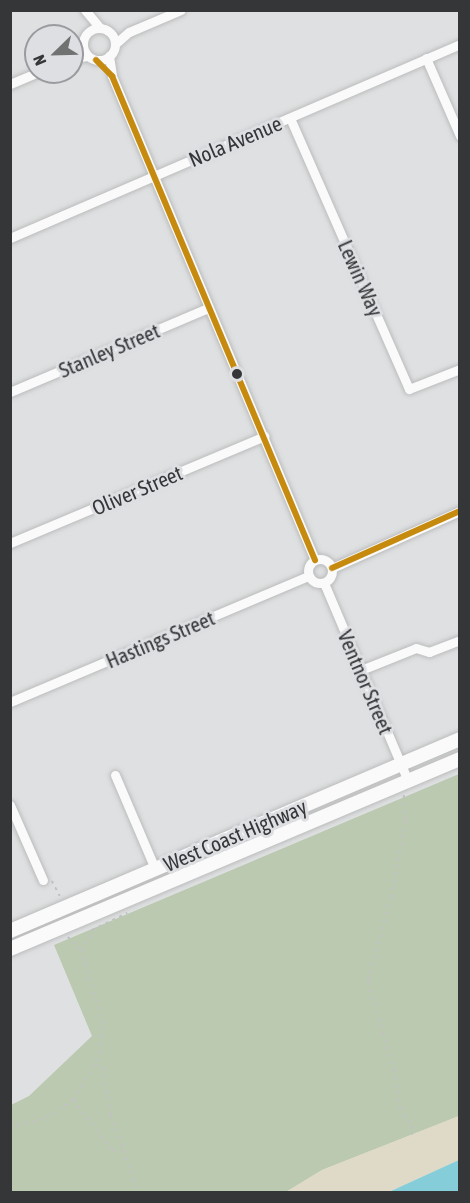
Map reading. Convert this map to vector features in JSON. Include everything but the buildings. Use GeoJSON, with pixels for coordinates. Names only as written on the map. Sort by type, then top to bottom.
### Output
{"type":"FeatureCollection","features":[{"type":"Feature","properties":{"kind":"highway","name":"West Coast Highway"},"geometry":{"type":"LineString","coordinates":[[10,931],[459,739]]}},
{"type":"Feature","properties":{"kind":"highway","name":"West Coast Highway"},"geometry":{"type":"LineString","coordinates":[[10,949],[406,788],[459,759]]}},
{"type":"Feature","properties":{"kind":"highway"},"geometry":{"type":"LineString","coordinates":[[106,891],[112,907]]}},
{"type":"Feature","properties":{"kind":"street"},"geometry":{"type":"LineString","coordinates":[[84,10],[100,28],[111,33],[129,32]]}},
{"type":"Feature","properties":{"kind":"street"},"geometry":{"type":"LineString","coordinates":[[84,10],[87,32],[84,39]]}},
{"type":"Feature","properties":{"kind":"street"},"geometry":{"type":"LineString","coordinates":[[181,10],[129,32],[115,44],[109,56],[112,76],[315,560]]}},
{"type":"Feature","properties":{"kind":"street"},"geometry":{"type":"LineString","coordinates":[[87,32],[100,28]]}},
{"type":"Feature","properties":{"kind":"street"},"geometry":{"type":"LineString","coordinates":[[111,33],[115,44]]}},
{"type":"Feature","properties":{"kind":"street","name":"Nola Avenue"},"geometry":{"type":"LineString","coordinates":[[10,238],[459,44]]}},
{"type":"Feature","properties":{"kind":"street"},"geometry":{"type":"LineString","coordinates":[[84,47],[92,58],[112,76]]}},
{"type":"Feature","properties":{"kind":"street"},"geometry":{"type":"LineString","coordinates":[[84,58],[109,56]]}},
{"type":"Feature","properties":{"kind":"street"},"geometry":{"type":"LineString","coordinates":[[426,58],[459,136]]}},
{"type":"Feature","properties":{"kind":"street"},"geometry":{"type":"LineString","coordinates":[[10,84],[24,78]]}},
{"type":"Feature","properties":{"kind":"street","name":"Lewin Way"},"geometry":{"type":"LineString","coordinates":[[290,118],[409,389],[459,369]]}},
{"type":"Feature","properties":{"kind":"street","name":"Stanley Street"},"geometry":{"type":"LineString","coordinates":[[10,392],[208,308]]}},
{"type":"Feature","properties":{"kind":"street","name":"Oliver Street"},"geometry":{"type":"LineString","coordinates":[[10,543],[264,436]]}},
{"type":"Feature","properties":{"kind":"street"},"geometry":{"type":"LineString","coordinates":[[332,567],[459,511]]}},
{"type":"Feature","properties":{"kind":"street"},"geometry":{"type":"LineString","coordinates":[[315,560],[326,561],[332,567]]}},
{"type":"Feature","properties":{"kind":"street"},"geometry":{"type":"LineString","coordinates":[[315,560],[308,568],[309,576],[324,583],[331,577],[332,567]]}},
{"type":"Feature","properties":{"kind":"street","name":"Hastings Street"},"geometry":{"type":"LineString","coordinates":[[10,702],[309,576]]}},
{"type":"Feature","properties":{"kind":"street","name":"Ventnor Street"},"geometry":{"type":"LineString","coordinates":[[324,583],[400,764],[406,788]]}},
{"type":"Feature","properties":{"kind":"street"},"geometry":{"type":"LineString","coordinates":[[361,670],[417,648],[429,652],[459,640]]}},
{"type":"Feature","properties":{"kind":"street"},"geometry":{"type":"LineString","coordinates":[[115,775],[155,869]]}},
{"type":"Feature","properties":{"kind":"street"},"geometry":{"type":"LineString","coordinates":[[10,805],[13,817],[43,880]]}},
{"type":"Feature","properties":{"kind":"path"},"geometry":{"type":"LineString","coordinates":[[406,788],[406,820],[391,898],[368,982],[394,1069],[400,1108],[412,1126],[412,1134]]}},
{"type":"Feature","properties":{"kind":"path"},"geometry":{"type":"LineString","coordinates":[[10,1128],[46,1118],[73,1100],[95,1064],[102,1039],[102,1024],[81,951]]}},
{"type":"Feature","properties":{"kind":"path"},"geometry":{"type":"LineString","coordinates":[[95,1064],[104,1068],[111,1114],[138,1192]]}},
{"type":"Feature","properties":{"kind":"path"},"geometry":{"type":"LineString","coordinates":[[73,1100],[112,1150],[122,1150]]}},
{"type":"Feature","properties":{"kind":"green space"},"geometry":{"type":"Polygon","coordinates":[[[459,774],[459,1116],[322,1170],[286,1192],[11,1192],[11,1105],[29,1096],[92,1036],[54,945],[459,774]]]}},
{"type":"Feature","properties":{"kind":"sand"},"geometry":{"type":"Polygon","coordinates":[[[459,1116],[459,1160],[389,1192],[286,1192],[322,1170],[459,1116]]]}},
{"type":"Feature","properties":{"kind":"water"},"geometry":{"type":"Polygon","coordinates":[[[459,1160],[459,1192],[389,1192],[402,1186],[459,1160]]]}},
{"type":"Feature","properties":{"kind":"transit line"},"geometry":{"type":"LineString","coordinates":[[96,60],[112,76],[315,560]]}},
{"type":"Feature","properties":{"kind":"transit line"},"geometry":{"type":"LineString","coordinates":[[332,568],[460,511]]}}]}
